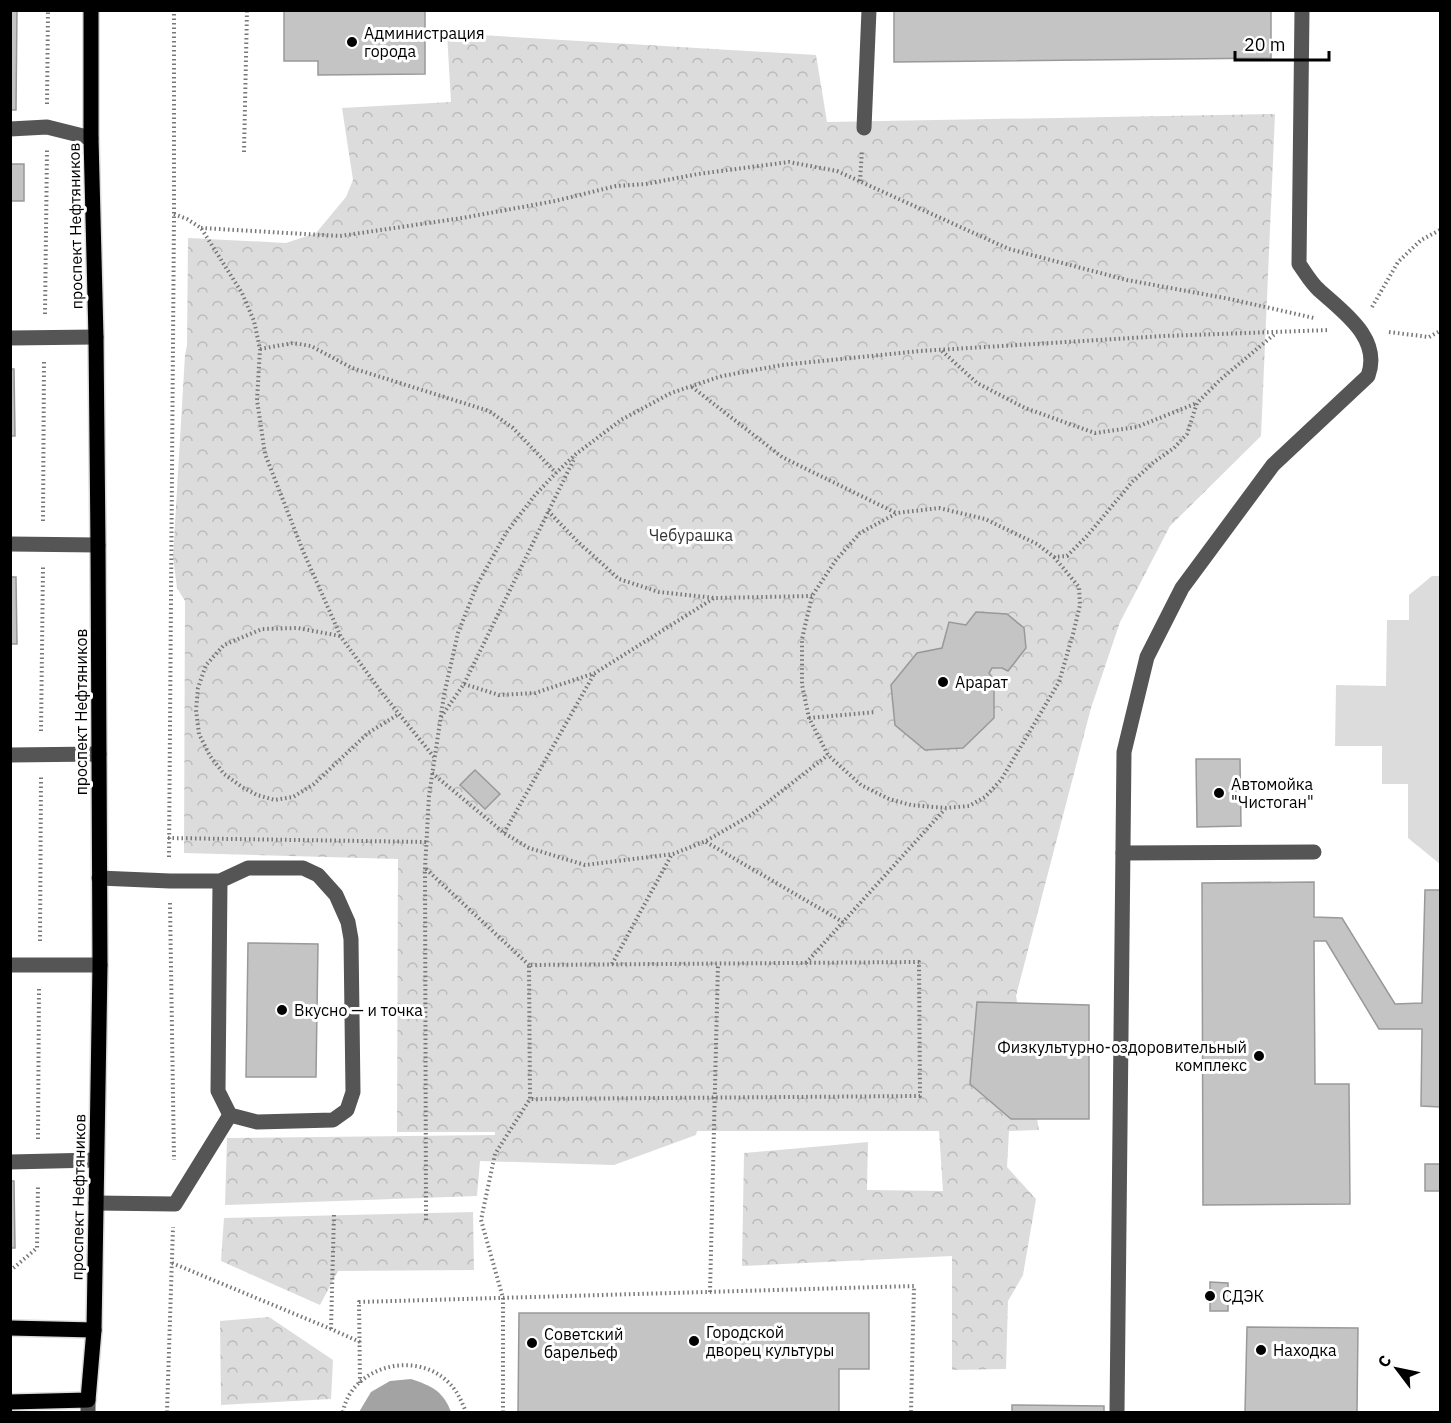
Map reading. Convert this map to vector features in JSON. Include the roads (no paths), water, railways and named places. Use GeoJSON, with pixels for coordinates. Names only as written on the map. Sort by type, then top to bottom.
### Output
{"type":"FeatureCollection","features":[{"type":"Feature","properties":{"kind":"main road","name":"проспект Нефтяников"},"geometry":{"type":"LineString","coordinates":[[88,1406],[94,1330],[100,965],[98,545],[91,10]]}},
{"type":"Feature","properties":{"kind":"main road"},"geometry":{"type":"LineString","coordinates":[[10,1328],[94,1330]]}},
{"type":"Feature","properties":{"kind":"main road"},"geometry":{"type":"LineString","coordinates":[[10,1402],[88,1406]]}},
{"type":"Feature","properties":{"kind":"lane"},"geometry":{"type":"LineString","coordinates":[[864,128],[869,10]]}},
{"type":"Feature","properties":{"kind":"lane"},"geometry":{"type":"LineString","coordinates":[[1117,1413],[1124,752],[1147,657],[1182,588],[1273,465],[1368,376],[1372,365],[1371,351],[1360,329],[1341,308],[1317,288],[1299,264],[1302,10]]}},
{"type":"Feature","properties":{"kind":"lane"},"geometry":{"type":"LineString","coordinates":[[10,129],[47,127],[91,138]]}},
{"type":"Feature","properties":{"kind":"lane"},"geometry":{"type":"LineString","coordinates":[[10,338],[96,337]]}},
{"type":"Feature","properties":{"kind":"lane"},"geometry":{"type":"LineString","coordinates":[[10,544],[98,545]]}},
{"type":"Feature","properties":{"kind":"lane"},"geometry":{"type":"LineString","coordinates":[[10,755],[99,754]]}},
{"type":"Feature","properties":{"kind":"lane"},"geometry":{"type":"LineString","coordinates":[[1123,853],[1314,852]]}},
{"type":"Feature","properties":{"kind":"lane"},"geometry":{"type":"LineString","coordinates":[[99,878],[220,881],[248,868],[303,868],[318,875],[336,895],[348,922],[351,939],[353,1092],[347,1110],[333,1120],[256,1122],[230,1115],[218,1091],[220,881]]}},
{"type":"Feature","properties":{"kind":"lane"},"geometry":{"type":"LineString","coordinates":[[10,965],[100,965]]}},
{"type":"Feature","properties":{"kind":"lane"},"geometry":{"type":"LineString","coordinates":[[96,1203],[175,1204],[230,1115]]}},
{"type":"Feature","properties":{"kind":"lane"},"geometry":{"type":"LineString","coordinates":[[10,1162],[96,1160]]}},
{"type":"Feature","properties":{"kind":"place","name":"Администрация города"},"geometry":{"type":"Point","coordinates":[352,42]}},
{"type":"Feature","properties":{"kind":"place","name":"Арарат"},"geometry":{"type":"Point","coordinates":[943,682]}},
{"type":"Feature","properties":{"kind":"place","name":"Автомойка \"Чистоган\""},"geometry":{"type":"Point","coordinates":[1219,793]}},
{"type":"Feature","properties":{"kind":"place","name":"Вкусно — и точка"},"geometry":{"type":"Point","coordinates":[282,1010]}},
{"type":"Feature","properties":{"kind":"place","name":"Физкультурно-оздоровительный комплекс"},"geometry":{"type":"Point","coordinates":[1259,1056]}},
{"type":"Feature","properties":{"kind":"place","name":"СДЭК"},"geometry":{"type":"Point","coordinates":[1210,1296]}},
{"type":"Feature","properties":{"kind":"place","name":"Городской дворец культуры"},"geometry":{"type":"Point","coordinates":[694,1341]}},
{"type":"Feature","properties":{"kind":"place","name":"Советский барельеф"},"geometry":{"type":"Point","coordinates":[532,1343]}},
{"type":"Feature","properties":{"kind":"place","name":"Находка"},"geometry":{"type":"Point","coordinates":[1261,1350]}},
{"type":"Feature","properties":{"kind":"park label","name":"Чебурашка"},"geometry":{"type":"Point","coordinates":[691,535]}}]}
